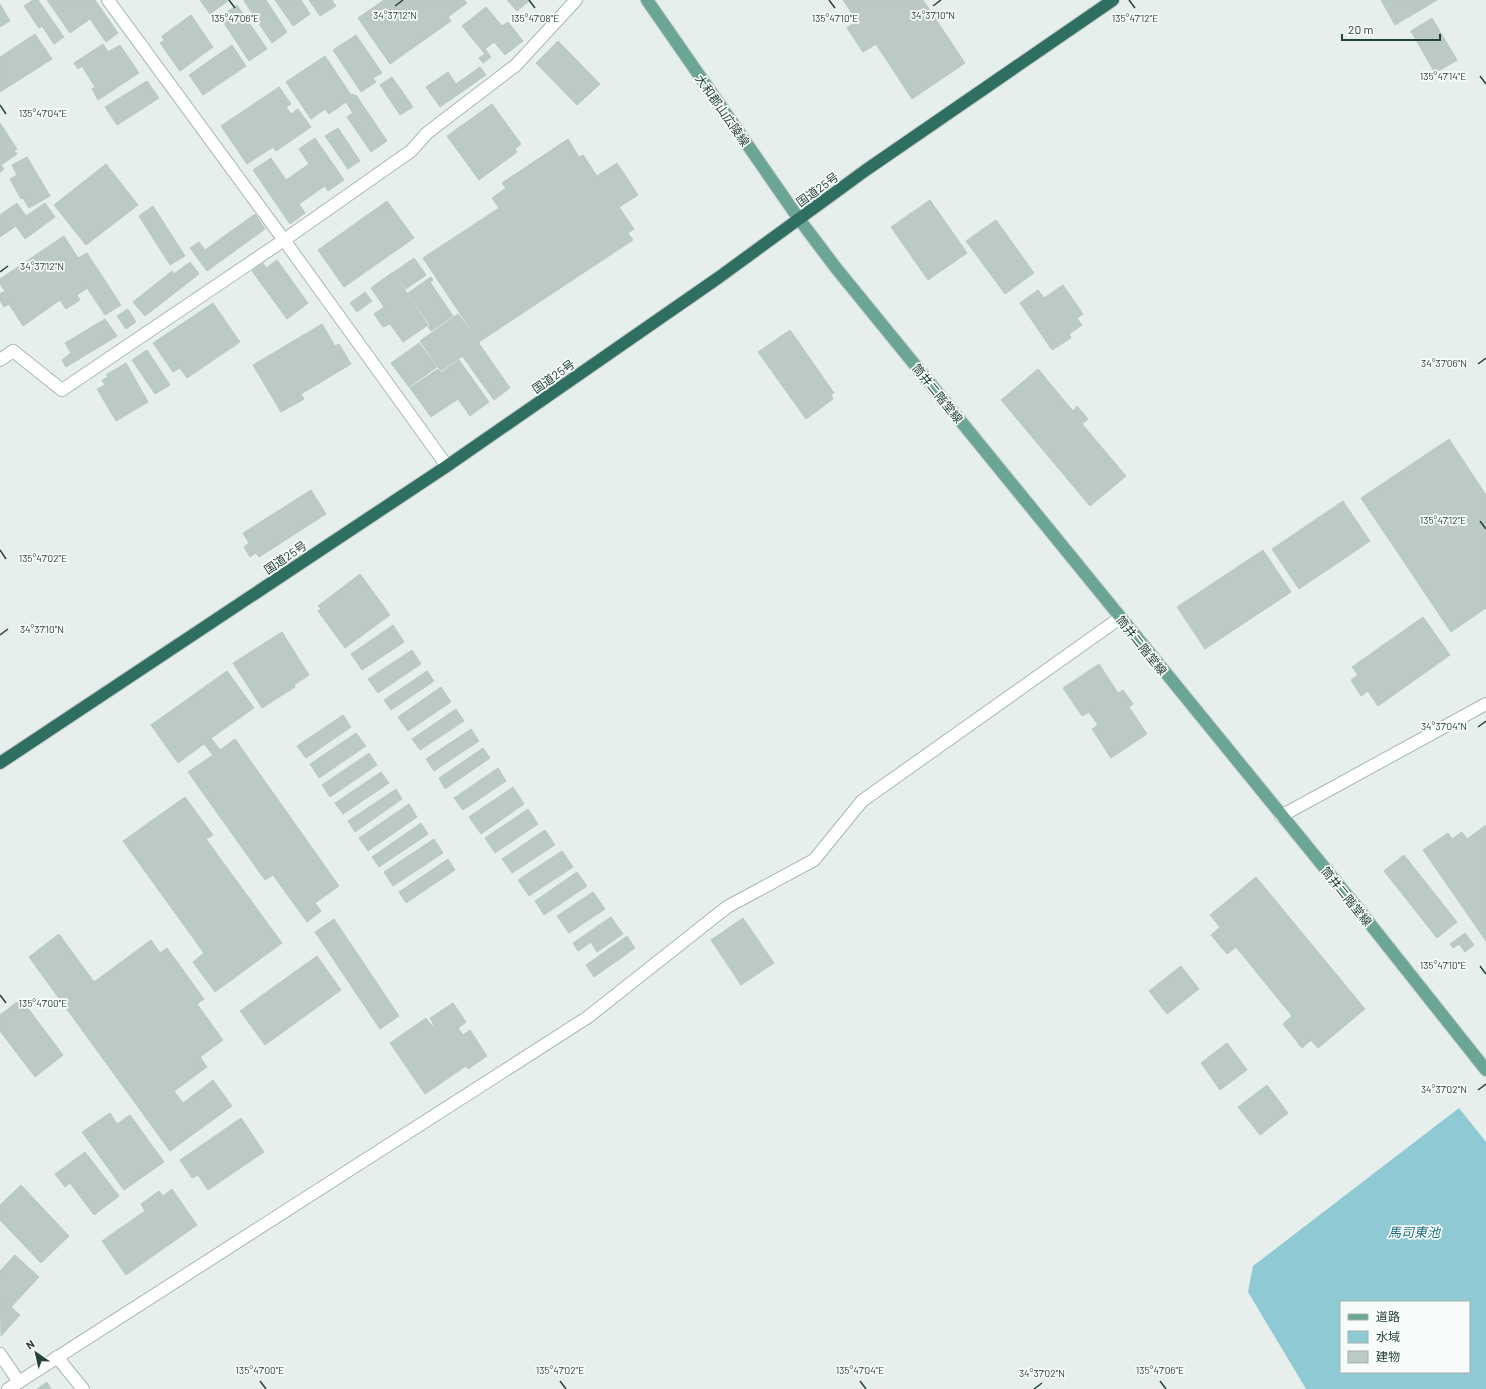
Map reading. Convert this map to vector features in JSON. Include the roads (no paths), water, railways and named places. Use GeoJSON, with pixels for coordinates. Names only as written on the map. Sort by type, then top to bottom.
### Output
{"type":"FeatureCollection","features":[{"type":"Feature","properties":{"kind":"highway","name":"国道25号"},"geometry":{"type":"LineString","coordinates":[[0,763],[447,466],[718,278],[866,170],[1113,0]]}},
{"type":"Feature","properties":{"kind":"main road","name":"大和郡山広陵線"},"geometry":{"type":"LineString","coordinates":[[647,0],[799,220]]}},
{"type":"Feature","properties":{"kind":"main road","name":"筒井二階堂線"},"geometry":{"type":"LineString","coordinates":[[799,220],[841,274],[1120,618],[1359,910],[1486,1070]]}},
{"type":"Feature","properties":{"kind":"street"},"geometry":{"type":"LineString","coordinates":[[108,0],[447,466]]}},
{"type":"Feature","properties":{"kind":"street"},"geometry":{"type":"LineString","coordinates":[[0,360],[13,351],[62,390],[284,240],[411,151],[427,133],[516,65],[576,0]]}},
{"type":"Feature","properties":{"kind":"street"},"geometry":{"type":"LineString","coordinates":[[8,1389],[588,1018],[727,907],[814,860],[862,801],[1120,618]]}},
{"type":"Feature","properties":{"kind":"street"},"geometry":{"type":"LineString","coordinates":[[1281,816],[1486,704]]}},
{"type":"Feature","properties":{"kind":"street"},"geometry":{"type":"LineString","coordinates":[[0,1354],[19,1382]]}},
{"type":"Feature","properties":{"kind":"street"},"geometry":{"type":"LineString","coordinates":[[58,1357],[83,1389]]}},
{"type":"Feature","properties":{"kind":"water","name":"馬司東池"},"geometry":{"type":"Polygon","coordinates":[[[1459,1108],[1486,1142],[1486,1389],[1306,1389],[1248,1292],[1253,1266],[1459,1108]]]}}]}
